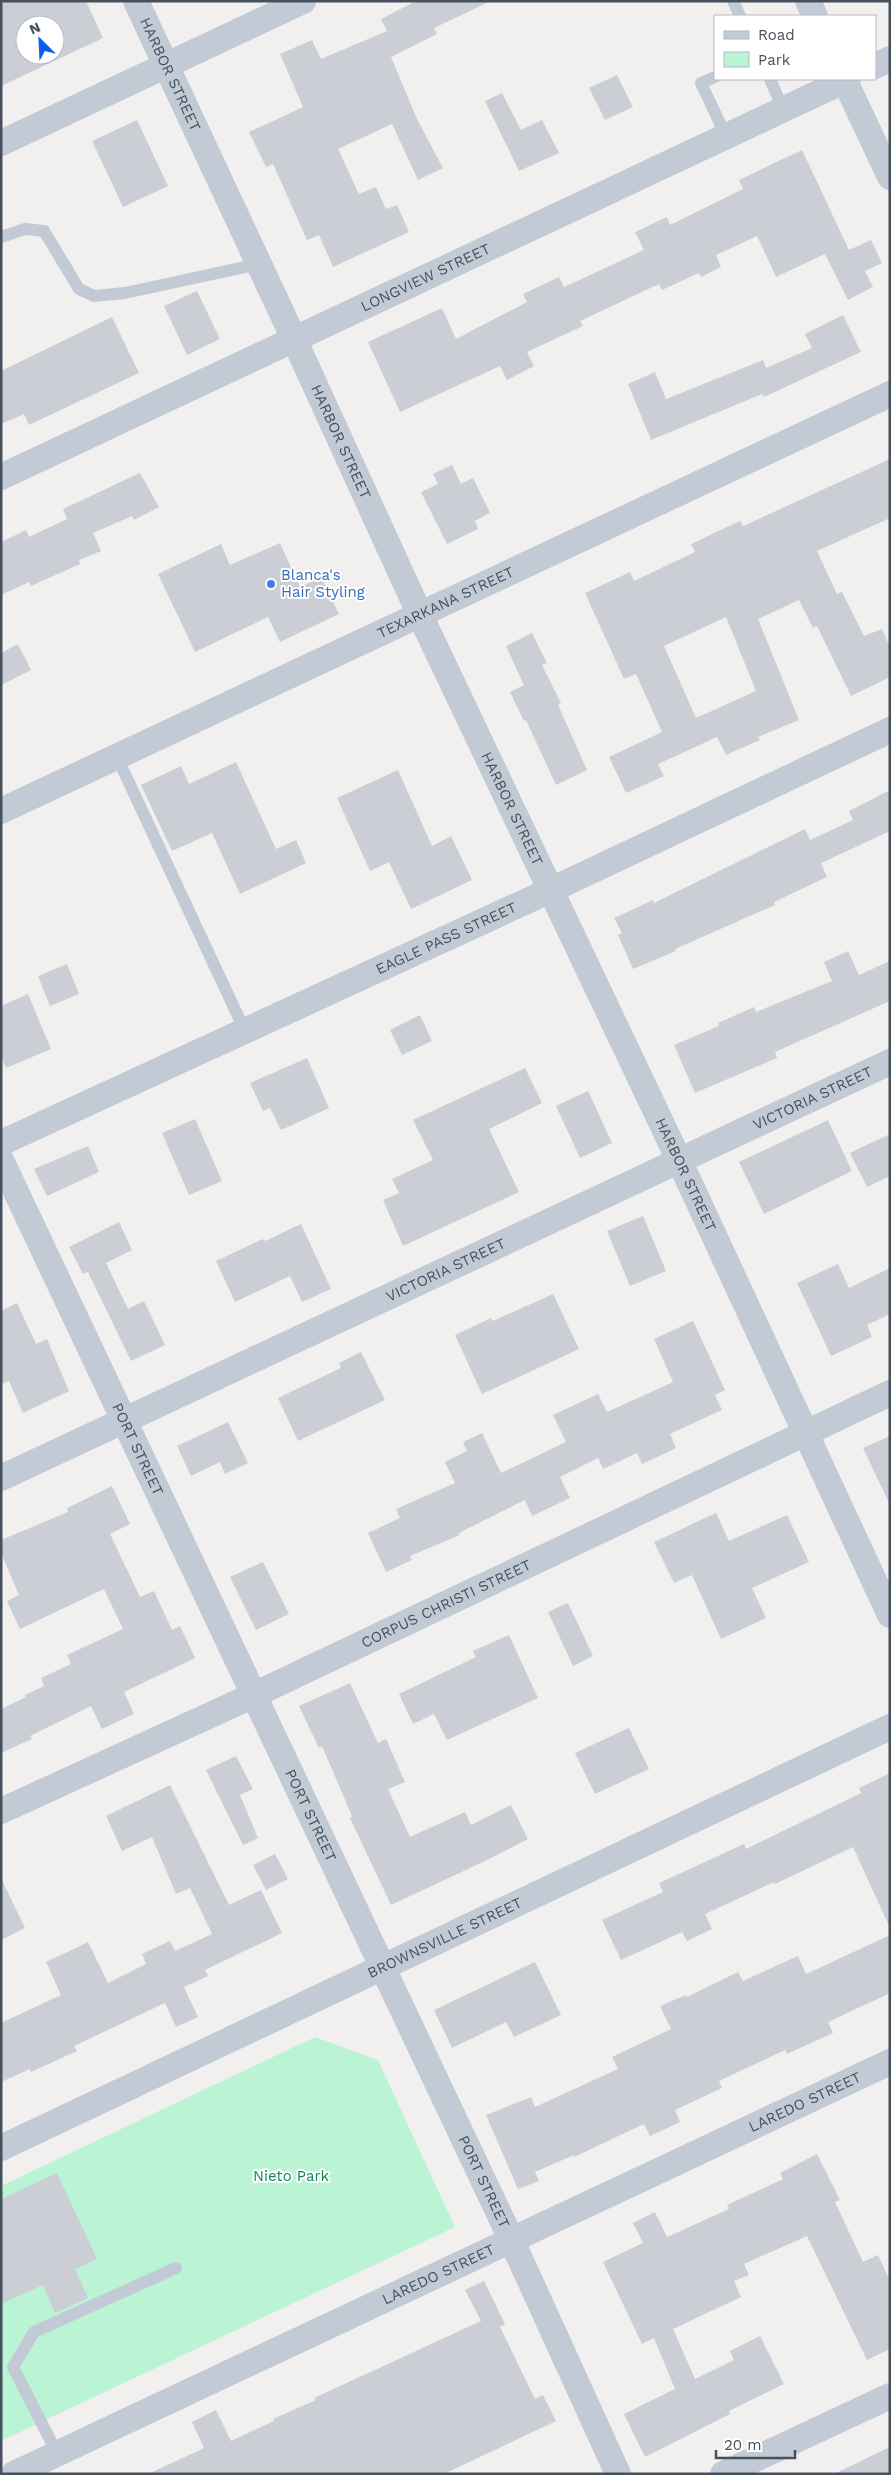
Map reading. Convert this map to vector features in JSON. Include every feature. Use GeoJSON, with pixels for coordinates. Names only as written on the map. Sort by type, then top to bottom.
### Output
{"type":"FeatureCollection","features":[{"type":"Feature","properties":{"kind":"street","name":"HARBOR STREET"},"geometry":{"type":"LineString","coordinates":[[136,1],[294,338],[420,614],[679,1160],[804,1434],[890,1616]]}},
{"type":"Feature","properties":{"kind":"street"},"geometry":{"type":"LineString","coordinates":[[1,144],[303,1]]}},
{"type":"Feature","properties":{"kind":"street"},"geometry":{"type":"LineString","coordinates":[[808,1],[815,15]]}},
{"type":"Feature","properties":{"kind":"street"},"geometry":{"type":"LineString","coordinates":[[876,66],[890,59]]}},
{"type":"Feature","properties":{"kind":"street","name":"LONGVIEW STREET"},"geometry":{"type":"LineString","coordinates":[[1,478],[844,80]]}},
{"type":"Feature","properties":{"kind":"street"},"geometry":{"type":"LineString","coordinates":[[846,80],[890,177]]}},
{"type":"Feature","properties":{"kind":"street","name":"TEXARKANA STREET"},"geometry":{"type":"LineString","coordinates":[[1,811],[890,394]]}},
{"type":"Feature","properties":{"kind":"street","name":"EAGLE PASS STREET"},"geometry":{"type":"LineString","coordinates":[[1,1143],[551,890],[890,730]]}},
{"type":"Feature","properties":{"kind":"street","name":"VICTORIA STREET"},"geometry":{"type":"LineString","coordinates":[[1,1478],[890,1062]]}},
{"type":"Feature","properties":{"kind":"street","name":"PORT STREET"},"geometry":{"type":"LineString","coordinates":[[1,1160],[512,2240],[618,2474]]}},
{"type":"Feature","properties":{"kind":"street","name":"CORPUS CHRISTI STREET"},"geometry":{"type":"LineString","coordinates":[[1,1811],[254,1695],[890,1393]]}},
{"type":"Feature","properties":{"kind":"street","name":"BROWNSVILLE STREET"},"geometry":{"type":"LineString","coordinates":[[1,2148],[890,1727]]}},
{"type":"Feature","properties":{"kind":"street","name":"LAREDO STREET"},"geometry":{"type":"LineString","coordinates":[[14,2474],[890,2062]]}},
{"type":"Feature","properties":{"kind":"street"},"geometry":{"type":"LineString","coordinates":[[723,2474],[890,2396]]}},
{"type":"Feature","properties":{"kind":"lane"},"geometry":{"type":"LineString","coordinates":[[733,1],[740,15]]}},
{"type":"Feature","properties":{"kind":"lane"},"geometry":{"type":"LineString","coordinates":[[714,77],[701,83],[726,136]]}},
{"type":"Feature","properties":{"kind":"lane"},"geometry":{"type":"LineString","coordinates":[[770,80],[783,109]]}},
{"type":"Feature","properties":{"kind":"lane"},"geometry":{"type":"LineString","coordinates":[[1,237],[25,230],[44,231],[79,289],[94,296],[125,293],[259,264]]}},
{"type":"Feature","properties":{"kind":"lane"},"geometry":{"type":"LineString","coordinates":[[117,757],[245,1031]]}},
{"type":"Feature","properties":{"kind":"lane"},"geometry":{"type":"LineString","coordinates":[[57,2453],[14,2367],[34,2332],[176,2268]]}},
{"type":"Feature","properties":{"kind":"green space","name":"Nieto Park"},"geometry":{"type":"Polygon","coordinates":[[[315,2037],[378,2060],[455,2227],[1,2441],[1,2186],[315,2037]]]}},
{"type":"Feature","properties":{"kind":"building"},"geometry":{"type":"Polygon","coordinates":[[[1,1],[86,1],[103,38],[65,56],[65,15],[15,15],[15,65],[46,65],[1,86],[1,1]]]}},
{"type":"Feature","properties":{"kind":"building"},"geometry":{"type":"Polygon","coordinates":[[[416,1],[491,1],[434,28],[437,34],[391,57],[417,119],[443,168],[418,180],[392,124],[338,149],[359,194],[376,187],[386,209],[397,205],[409,232],[333,267],[319,235],[307,240],[273,164],[266,167],[249,132],[303,107],[280,54],[312,40],[321,59],[387,31],[381,19],[416,1]]]}},
{"type":"Feature","properties":{"kind":"building"},"geometry":{"type":"Polygon","coordinates":[[[617,75],[633,107],[605,120],[589,88],[617,75]]]}},
{"type":"Feature","properties":{"kind":"building"},"geometry":{"type":"Polygon","coordinates":[[[502,93],[521,130],[542,120],[559,153],[519,171],[485,101],[502,93]]]}},
{"type":"Feature","properties":{"kind":"building"},"geometry":{"type":"Polygon","coordinates":[[[137,120],[168,186],[123,207],[92,141],[137,120]]]}},
{"type":"Feature","properties":{"kind":"building"},"geometry":{"type":"Polygon","coordinates":[[[802,150],[849,250],[871,240],[882,263],[865,271],[873,287],[848,300],[825,254],[776,277],[757,236],[716,255],[721,267],[701,277],[699,273],[662,290],[659,284],[580,321],[583,326],[527,352],[534,366],[507,380],[500,366],[400,412],[368,342],[442,308],[456,339],[527,302],[523,294],[559,277],[564,287],[644,250],[635,232],[667,217],[670,225],[743,189],[739,180],[802,150]]]}},
{"type":"Feature","properties":{"kind":"building"},"geometry":{"type":"Polygon","coordinates":[[[197,291],[220,339],[187,355],[164,306],[197,291]]]}},
{"type":"Feature","properties":{"kind":"building"},"geometry":{"type":"Polygon","coordinates":[[[843,315],[861,352],[764,397],[762,394],[651,440],[628,384],[655,372],[666,399],[763,360],[766,368],[812,348],[805,334],[843,315]]]}},
{"type":"Feature","properties":{"kind":"building"},"geometry":{"type":"Polygon","coordinates":[[[112,317],[139,373],[29,425],[24,414],[1,424],[1,371],[112,317]]]}},
{"type":"Feature","properties":{"kind":"building"},"geometry":{"type":"Polygon","coordinates":[[[890,459],[890,518],[817,551],[837,594],[842,592],[864,636],[882,629],[890,647],[890,677],[851,696],[817,626],[813,628],[799,600],[758,619],[799,720],[758,737],[760,740],[726,755],[717,737],[658,764],[664,776],[626,793],[609,757],[662,732],[636,674],[624,679],[585,593],[630,572],[634,581],[695,552],[691,544],[740,521],[743,526],[890,459]],[[726,617],[664,646],[696,718],[756,691],[726,617]]]}},
{"type":"Feature","properties":{"kind":"building"},"geometry":{"type":"Polygon","coordinates":[[[452,465],[461,484],[473,478],[490,513],[475,521],[478,529],[447,544],[421,492],[438,484],[433,474],[452,465]]]}},
{"type":"Feature","properties":{"kind":"building"},"geometry":{"type":"Polygon","coordinates":[[[140,473],[159,507],[134,520],[132,516],[93,533],[101,551],[79,560],[80,564],[31,586],[29,582],[1,595],[1,542],[26,530],[29,537],[67,519],[63,509],[140,473]]]}},
{"type":"Feature","properties":{"kind":"building"},"geometry":{"type":"Polygon","coordinates":[[[280,543],[300,587],[321,577],[339,614],[280,642],[268,617],[195,652],[158,574],[221,544],[230,565],[280,543]]]}},
{"type":"Feature","properties":{"kind":"building"},"geometry":{"type":"Polygon","coordinates":[[[532,633],[547,663],[542,665],[561,703],[558,705],[587,770],[556,785],[526,720],[524,721],[510,692],[524,685],[506,646],[532,633]]]}},
{"type":"Feature","properties":{"kind":"building"},"geometry":{"type":"Polygon","coordinates":[[[18,644],[31,670],[1,685],[1,653],[18,644]]]}},
{"type":"Feature","properties":{"kind":"building"},"geometry":{"type":"Polygon","coordinates":[[[236,762],[276,849],[296,840],[306,863],[240,894],[212,833],[172,851],[141,785],[181,766],[189,784],[236,762]]]}},
{"type":"Feature","properties":{"kind":"building"},"geometry":{"type":"Polygon","coordinates":[[[398,770],[432,846],[451,836],[472,880],[411,909],[389,862],[370,871],[337,798],[398,770]]]}},
{"type":"Feature","properties":{"kind":"building"},"geometry":{"type":"Polygon","coordinates":[[[890,790],[890,831],[821,863],[827,877],[774,902],[775,905],[633,969],[618,935],[622,933],[614,918],[653,900],[654,903],[805,829],[810,840],[853,820],[849,811],[890,790]]]}},
{"type":"Feature","properties":{"kind":"building"},"geometry":{"type":"Polygon","coordinates":[[[848,951],[859,975],[890,961],[890,1001],[775,1052],[777,1058],[695,1093],[674,1045],[719,1026],[718,1023],[754,1007],[756,1012],[832,981],[824,962],[848,951]]]}},
{"type":"Feature","properties":{"kind":"building"},"geometry":{"type":"Polygon","coordinates":[[[67,964],[79,994],[50,1006],[38,976],[67,964]]]}},
{"type":"Feature","properties":{"kind":"building"},"geometry":{"type":"Polygon","coordinates":[[[28,994],[51,1049],[6,1068],[1,1056],[1,1006],[28,994]]]}},
{"type":"Feature","properties":{"kind":"building"},"geometry":{"type":"Polygon","coordinates":[[[420,1015],[432,1041],[402,1055],[390,1030],[420,1015]]]}},
{"type":"Feature","properties":{"kind":"building"},"geometry":{"type":"Polygon","coordinates":[[[307,1058],[329,1108],[281,1130],[270,1108],[263,1111],[250,1083],[307,1058]]]}},
{"type":"Feature","properties":{"kind":"building"},"geometry":{"type":"Polygon","coordinates":[[[525,1068],[542,1103],[489,1129],[519,1192],[403,1246],[383,1200],[399,1193],[392,1179],[433,1160],[413,1120],[525,1068]]]}},
{"type":"Feature","properties":{"kind":"building"},"geometry":{"type":"Polygon","coordinates":[[[588,1091],[612,1143],[580,1158],[556,1106],[588,1091]]]}},
{"type":"Feature","properties":{"kind":"building"},"geometry":{"type":"Polygon","coordinates":[[[195,1119],[222,1181],[189,1195],[162,1133],[195,1119]]]}},
{"type":"Feature","properties":{"kind":"building"},"geometry":{"type":"Polygon","coordinates":[[[828,1120],[852,1171],[764,1214],[739,1162],[828,1120]]]}},
{"type":"Feature","properties":{"kind":"building"},"geometry":{"type":"Polygon","coordinates":[[[890,1134],[890,1176],[867,1187],[850,1153],[890,1134]]]}},
{"type":"Feature","properties":{"kind":"building"},"geometry":{"type":"Polygon","coordinates":[[[88,1146],[99,1172],[47,1196],[34,1169],[88,1146]]]}},
{"type":"Feature","properties":{"kind":"building"},"geometry":{"type":"Polygon","coordinates":[[[643,1216],[666,1271],[630,1286],[607,1231],[643,1216]]]}},
{"type":"Feature","properties":{"kind":"building"},"geometry":{"type":"Polygon","coordinates":[[[119,1222],[132,1250],[106,1263],[128,1309],[144,1301],[165,1345],[131,1361],[88,1272],[83,1274],[69,1247],[119,1222]]]}},
{"type":"Feature","properties":{"kind":"building"},"geometry":{"type":"Polygon","coordinates":[[[301,1224],[331,1289],[302,1302],[290,1276],[235,1302],[216,1261],[301,1224]]]}},
{"type":"Feature","properties":{"kind":"building"},"geometry":{"type":"Polygon","coordinates":[[[838,1264],[849,1288],[890,1268],[890,1314],[867,1325],[872,1337],[831,1356],[797,1283],[838,1264]]]}},
{"type":"Feature","properties":{"kind":"building"},"geometry":{"type":"Polygon","coordinates":[[[553,1294],[579,1349],[482,1394],[455,1335],[491,1318],[493,1321],[553,1294]]]}},
{"type":"Feature","properties":{"kind":"building"},"geometry":{"type":"Polygon","coordinates":[[[17,1303],[36,1344],[47,1339],[69,1391],[23,1413],[9,1381],[1,1384],[1,1311],[17,1303]]]}},
{"type":"Feature","properties":{"kind":"building"},"geometry":{"type":"Polygon","coordinates":[[[693,1321],[725,1390],[715,1395],[722,1410],[670,1434],[676,1448],[642,1464],[637,1453],[603,1469],[598,1458],[560,1477],[570,1498],[532,1516],[525,1500],[459,1533],[460,1535],[410,1556],[412,1560],[386,1572],[368,1533],[400,1518],[396,1509],[455,1483],[445,1462],[467,1451],[463,1442],[482,1433],[501,1473],[566,1442],[553,1415],[598,1394],[607,1412],[673,1382],[654,1339],[693,1321]]]}},
{"type":"Feature","properties":{"kind":"building"},"geometry":{"type":"Polygon","coordinates":[[[361,1352],[385,1400],[298,1441],[278,1398],[341,1368],[339,1363],[361,1352]]]}},
{"type":"Feature","properties":{"kind":"building"},"geometry":{"type":"Polygon","coordinates":[[[228,1422],[248,1463],[225,1474],[220,1462],[191,1476],[177,1446],[228,1422]]]}},
{"type":"Feature","properties":{"kind":"building"},"geometry":{"type":"Polygon","coordinates":[[[890,1436],[890,1505],[863,1448],[890,1436]]]}},
{"type":"Feature","properties":{"kind":"building"},"geometry":{"type":"Polygon","coordinates":[[[112,1486],[130,1524],[110,1534],[140,1597],[154,1591],[172,1630],[180,1626],[195,1658],[124,1692],[134,1714],[102,1729],[91,1706],[30,1736],[32,1739],[1,1753],[1,1709],[44,1686],[41,1678],[71,1664],[67,1655],[123,1629],[104,1589],[20,1629],[7,1601],[19,1595],[1,1553],[1,1540],[68,1512],[67,1508],[112,1486]]]}},
{"type":"Feature","properties":{"kind":"building"},"geometry":{"type":"Polygon","coordinates":[[[716,1513],[729,1541],[787,1515],[809,1562],[752,1588],[766,1618],[721,1639],[692,1575],[674,1583],[654,1542],[716,1513]]]}},
{"type":"Feature","properties":{"kind":"building"},"geometry":{"type":"Polygon","coordinates":[[[263,1562],[289,1614],[256,1630],[230,1577],[263,1562]]]}},
{"type":"Feature","properties":{"kind":"building"},"geometry":{"type":"Polygon","coordinates":[[[568,1603],[593,1656],[573,1666],[548,1612],[568,1603]]]}},
{"type":"Feature","properties":{"kind":"building"},"geometry":{"type":"Polygon","coordinates":[[[509,1635],[538,1698],[447,1740],[434,1714],[413,1724],[399,1694],[476,1657],[473,1651],[509,1635]]]}},
{"type":"Feature","properties":{"kind":"building"},"geometry":{"type":"Polygon","coordinates":[[[350,1683],[378,1743],[386,1739],[405,1782],[388,1789],[410,1837],[465,1812],[471,1825],[511,1805],[528,1839],[391,1905],[350,1818],[352,1816],[322,1746],[319,1748],[299,1706],[350,1683]]]}},
{"type":"Feature","properties":{"kind":"building"},"geometry":{"type":"Polygon","coordinates":[[[629,1728],[649,1769],[595,1794],[575,1753],[629,1728]]]}},
{"type":"Feature","properties":{"kind":"building"},"geometry":{"type":"Polygon","coordinates":[[[236,1756],[253,1789],[240,1795],[258,1838],[243,1845],[206,1770],[236,1756]]]}},
{"type":"Feature","properties":{"kind":"building"},"geometry":{"type":"Polygon","coordinates":[[[890,1773],[890,1928],[853,1847],[775,1884],[774,1882],[705,1914],[712,1929],[687,1941],[682,1932],[621,1960],[602,1920],[663,1892],[659,1883],[744,1844],[746,1849],[861,1793],[859,1788],[890,1773]]]}},
{"type":"Feature","properties":{"kind":"building"},"geometry":{"type":"Polygon","coordinates":[[[170,1785],[229,1905],[261,1890],[282,1933],[205,1970],[208,1976],[184,1987],[198,2017],[176,2027],[165,2003],[74,2046],[77,2051],[31,2072],[30,2069],[1,2082],[1,2023],[61,1995],[46,1962],[88,1942],[108,1983],[146,1964],[142,1954],[170,1941],[175,1951],[212,1934],[190,1888],[176,1894],[152,1837],[122,1851],[106,1816],[170,1785]]]}},
{"type":"Feature","properties":{"kind":"building"},"geometry":{"type":"Polygon","coordinates":[[[275,1854],[288,1879],[266,1890],[253,1865],[275,1854]]]}},
{"type":"Feature","properties":{"kind":"building"},"geometry":{"type":"Polygon","coordinates":[[[1,1878],[25,1928],[1,1940],[1,1878]]]}},
{"type":"Feature","properties":{"kind":"building"},"geometry":{"type":"Polygon","coordinates":[[[890,1935],[890,1993],[828,2022],[833,2033],[787,2054],[785,2050],[719,2081],[722,2088],[675,2110],[680,2122],[650,2136],[644,2124],[574,2157],[574,2155],[535,2172],[539,2181],[518,2189],[486,2115],[531,2097],[535,2107],[618,2069],[612,2057],[671,2029],[660,2006],[686,1995],[687,1997],[738,1972],[743,1981],[798,1956],[806,1974],[890,1935]]]}},
{"type":"Feature","properties":{"kind":"building"},"geometry":{"type":"Polygon","coordinates":[[[535,1962],[561,2015],[514,2037],[506,2022],[452,2048],[434,2010],[535,1962]]]}},
{"type":"Feature","properties":{"kind":"building"},"geometry":{"type":"Polygon","coordinates":[[[817,2154],[840,2200],[835,2202],[863,2262],[878,2255],[890,2281],[890,2349],[867,2360],[807,2236],[744,2264],[749,2275],[734,2281],[741,2297],[673,2329],[695,2379],[734,2360],[730,2351],[760,2336],[784,2384],[729,2411],[730,2414],[645,2457],[624,2414],[675,2389],[654,2338],[642,2344],[603,2262],[643,2243],[633,2223],[655,2212],[667,2237],[729,2209],[727,2205],[783,2179],[780,2173],[817,2154]]]}},
{"type":"Feature","properties":{"kind":"building"},"geometry":{"type":"Polygon","coordinates":[[[57,2173],[97,2259],[75,2269],[88,2298],[55,2313],[43,2285],[1,2304],[1,2199],[57,2173]]]}},
{"type":"Feature","properties":{"kind":"building"},"geometry":{"type":"Polygon","coordinates":[[[484,2281],[505,2324],[500,2327],[535,2399],[543,2395],[556,2421],[444,2474],[148,2474],[204,2448],[192,2422],[216,2410],[231,2441],[274,2421],[273,2419],[316,2400],[314,2398],[481,2321],[465,2290],[484,2281]]]}},
{"type":"Feature","properties":{"kind":"building"},"geometry":{"type":"Polygon","coordinates":[[[890,2447],[890,2474],[834,2474],[890,2447]]]}},
{"type":"Feature","properties":{"kind":"place","name":"Blanca's Hair Styling"},"geometry":{"type":"Point","coordinates":[271,584]}}]}
